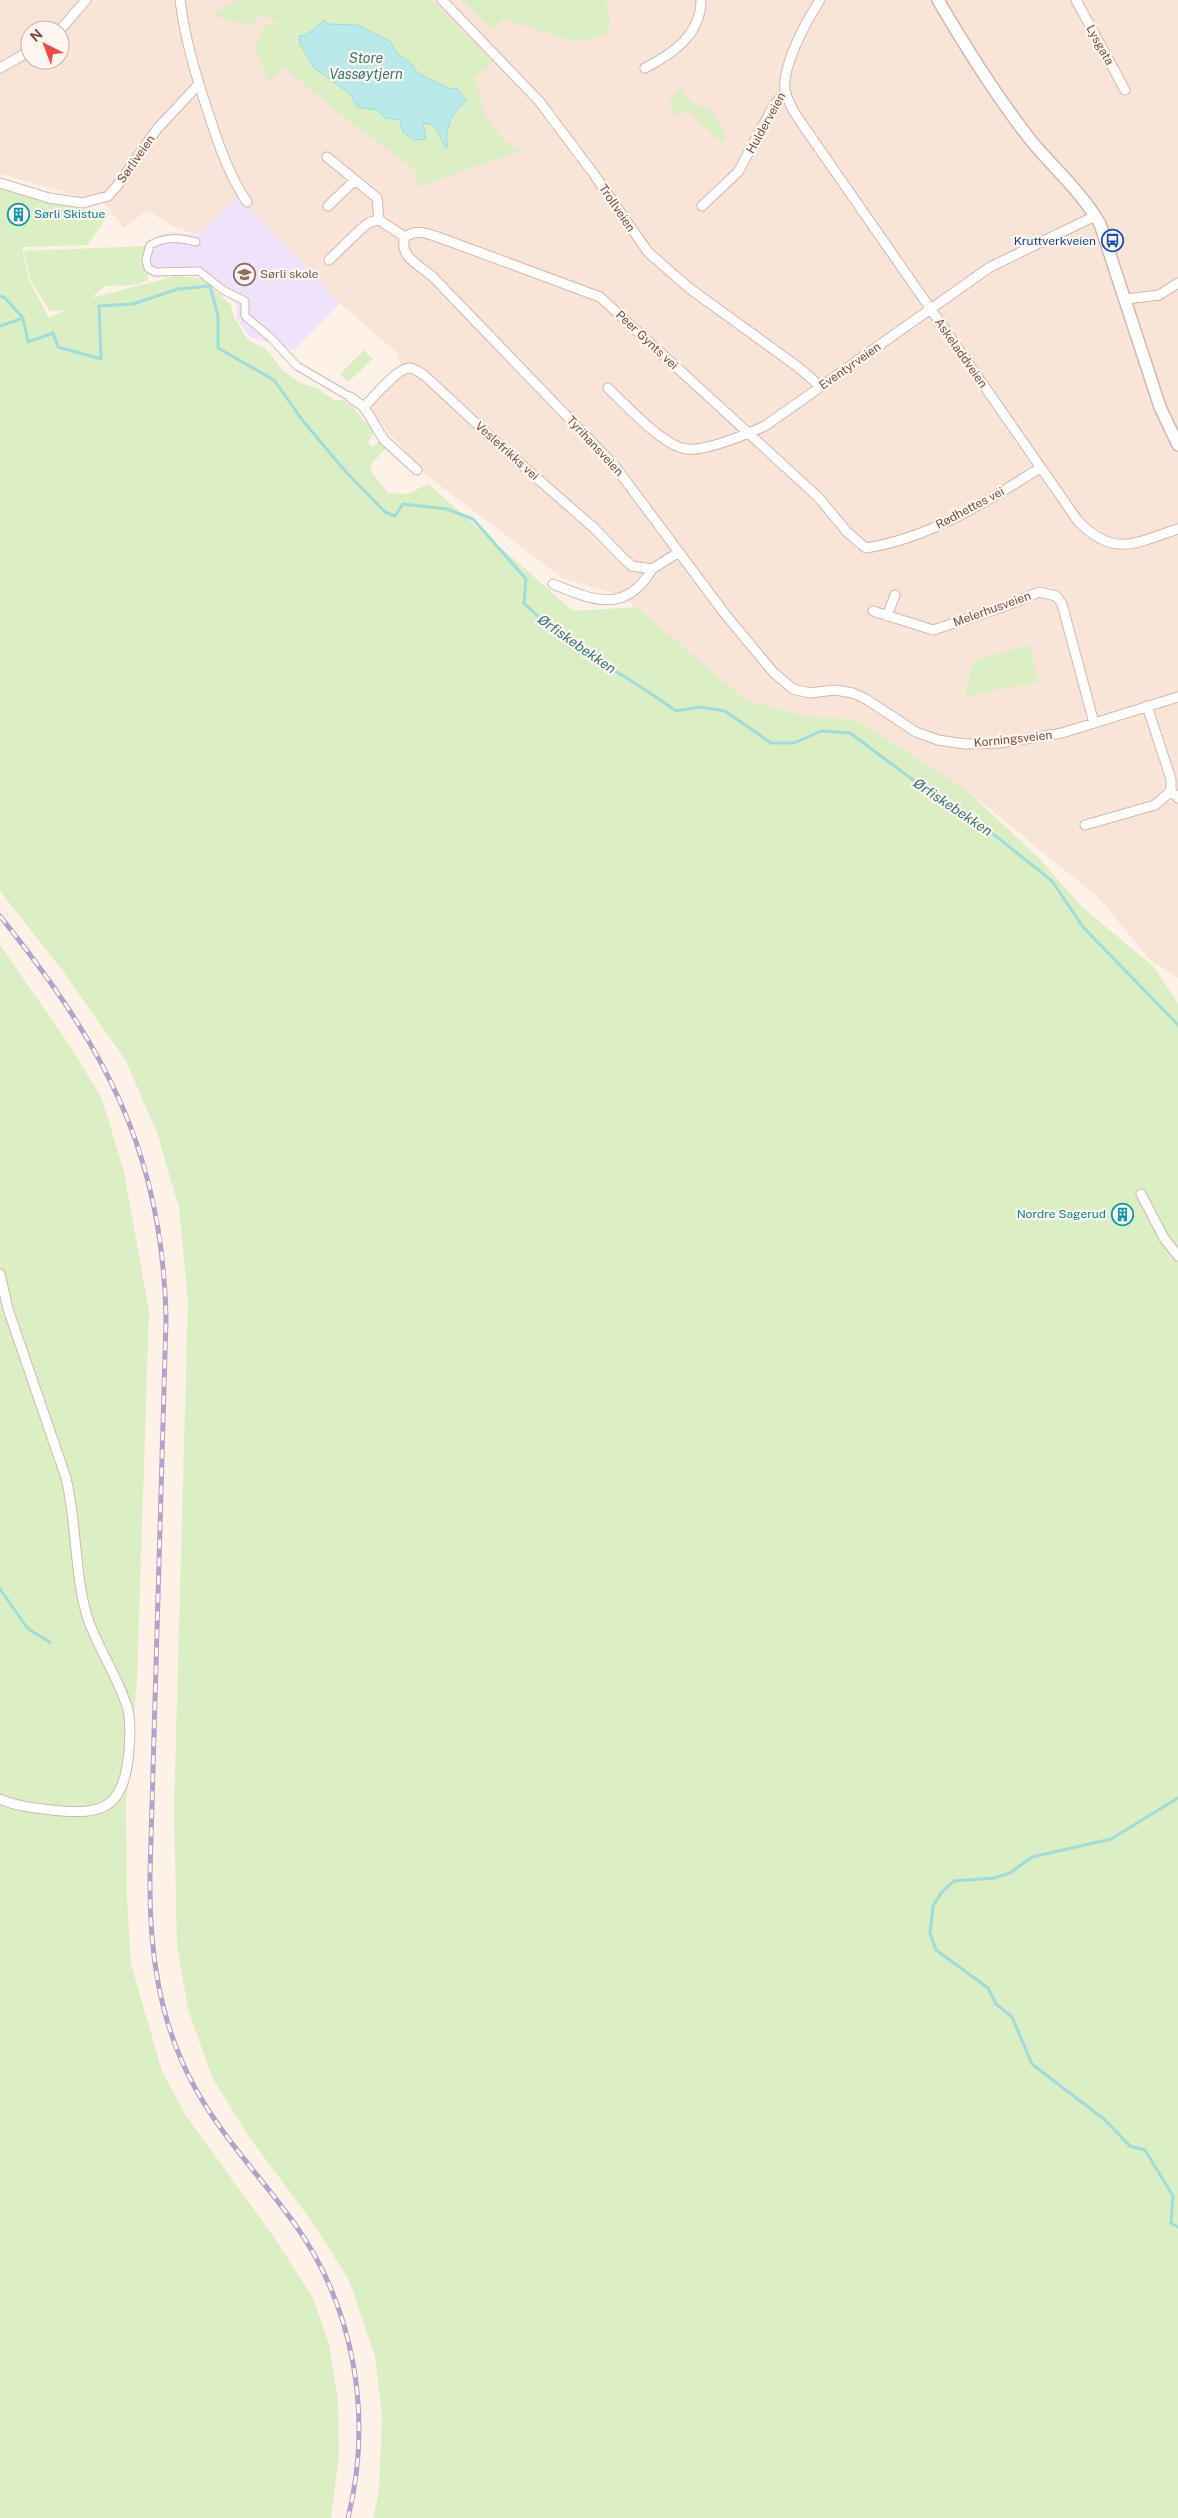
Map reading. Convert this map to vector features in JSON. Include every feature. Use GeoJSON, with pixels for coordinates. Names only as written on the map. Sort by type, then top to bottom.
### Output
{"type":"FeatureCollection","features":[{"type":"Feature","properties":{"kind":"street"},"geometry":{"type":"LineString","coordinates":[[68,20],[85,0]]}},
{"type":"Feature","properties":{"kind":"street"},"geometry":{"type":"LineString","coordinates":[[180,0],[187,44],[221,153],[247,202]]}},
{"type":"Feature","properties":{"kind":"street","name":"Trollveien"},"geometry":{"type":"LineString","coordinates":[[442,0],[538,101],[593,173],[648,252],[689,288],[798,367],[820,386]]}},
{"type":"Feature","properties":{"kind":"street"},"geometry":{"type":"LineString","coordinates":[[645,68],[669,54],[685,41],[697,22],[701,0]]}},
{"type":"Feature","properties":{"kind":"street","name":"Hulderveien"},"geometry":{"type":"LineString","coordinates":[[702,206],[738,172],[773,107],[785,92],[786,77],[795,50],[820,0]]}},
{"type":"Feature","properties":{"kind":"street"},"geometry":{"type":"LineString","coordinates":[[938,0],[993,90],[1095,216],[1107,242],[1160,407],[1178,445]]}},
{"type":"Feature","properties":{"kind":"street","name":"Lysgata"},"geometry":{"type":"LineString","coordinates":[[1076,0],[1125,90]]}},
{"type":"Feature","properties":{"kind":"street"},"geometry":{"type":"LineString","coordinates":[[0,68],[20,57]]}},
{"type":"Feature","properties":{"kind":"street","name":"Sørliveien"},"geometry":{"type":"LineString","coordinates":[[0,183],[49,198],[83,203],[108,196],[157,129],[199,84]]}},
{"type":"Feature","properties":{"kind":"street","name":"Askeladdveien"},"geometry":{"type":"LineString","coordinates":[[785,92],[800,121],[1078,521],[1101,541],[1122,544],[1178,529]]}},
{"type":"Feature","properties":{"kind":"street"},"geometry":{"type":"LineString","coordinates":[[327,157],[377,198],[379,220]]}},
{"type":"Feature","properties":{"kind":"street"},"geometry":{"type":"LineString","coordinates":[[328,206],[354,181]]}},
{"type":"Feature","properties":{"kind":"street","name":"Eventyrveien"},"geometry":{"type":"LineString","coordinates":[[608,388],[661,438],[686,449],[747,434],[764,426],[999,262],[1095,216]]}},
{"type":"Feature","properties":{"kind":"street"},"geometry":{"type":"LineString","coordinates":[[329,260],[370,222],[379,220],[405,237]]}},
{"type":"Feature","properties":{"kind":"street","name":"Peer Gynts vei"},"geometry":{"type":"LineString","coordinates":[[405,237],[412,232],[429,234],[595,294],[622,316],[747,434],[818,497],[848,534],[866,548]]}},
{"type":"Feature","properties":{"kind":"street"},"geometry":{"type":"LineString","coordinates":[[196,242],[172,237],[162,238],[150,245],[146,260],[148,268],[155,272],[198,271],[223,290],[245,301],[244,316],[270,337],[297,366],[364,407],[384,440],[417,470]]}},
{"type":"Feature","properties":{"kind":"street","name":"Tyrihansveien"},"geometry":{"type":"LineString","coordinates":[[405,237],[402,248],[405,254],[432,276],[614,465],[772,672]]}},
{"type":"Feature","properties":{"kind":"street"},"geometry":{"type":"LineString","coordinates":[[1126,300],[1159,295],[1178,283]]}},
{"type":"Feature","properties":{"kind":"street","name":"Veslefrikks vei"},"geometry":{"type":"LineString","coordinates":[[364,407],[397,374],[408,368],[415,369],[424,374],[506,451],[594,528],[632,566],[652,570]]}},
{"type":"Feature","properties":{"kind":"street","name":"Rødhettes vei"},"geometry":{"type":"LineString","coordinates":[[866,548],[879,546],[939,526],[984,503],[1040,468]]}},
{"type":"Feature","properties":{"kind":"street"},"geometry":{"type":"LineString","coordinates":[[553,584],[579,594],[608,600],[622,599],[634,593],[645,582],[652,570],[679,552]]}},
{"type":"Feature","properties":{"kind":"street","name":"Melerhusveien"},"geometry":{"type":"LineString","coordinates":[[873,611],[933,630],[1003,607],[1039,592],[1056,596],[1062,604],[1094,723]]}},
{"type":"Feature","properties":{"kind":"street"},"geometry":{"type":"LineString","coordinates":[[887,616],[895,596]]}},
{"type":"Feature","properties":{"kind":"street","name":"Korningsveien"},"geometry":{"type":"LineString","coordinates":[[772,672],[793,688],[810,693],[835,690],[866,699],[897,722],[916,732],[938,740],[965,744],[1000,742],[1062,733],[1178,697]]}},
{"type":"Feature","properties":{"kind":"street"},"geometry":{"type":"LineString","coordinates":[[1084,825],[1155,805],[1175,794],[1147,706]]}},
{"type":"Feature","properties":{"kind":"street"},"geometry":{"type":"LineString","coordinates":[[1140,1194],[1164,1238],[1178,1256]]}},
{"type":"Feature","properties":{"kind":"street"},"geometry":{"type":"LineString","coordinates":[[0,1274],[8,1309],[66,1478],[72,1503],[76,1564],[88,1617],[120,1688],[128,1711],[130,1732],[124,1786],[113,1801],[104,1807],[92,1811],[69,1812],[0,1799]]}},
{"type":"Feature","properties":{"kind":"shaded area"},"geometry":{"type":"Polygon","coordinates":[[[0,0],[1178,0],[1178,978],[1150,960],[1099,898],[964,788],[855,719],[808,717],[746,700],[622,596],[562,578],[421,471],[374,415],[372,405],[402,373],[398,354],[340,303],[239,197],[198,235],[172,226],[147,210],[124,228],[104,203],[0,174],[0,0]]]}},
{"type":"Feature","properties":{"kind":"shaded area","name":"Sørli skole"},"geometry":{"type":"Polygon","coordinates":[[[239,196],[340,303],[294,350],[250,337],[237,319],[237,304],[201,276],[148,273],[148,246],[151,240],[161,234],[174,232],[198,235],[239,196]]]}},
{"type":"Feature","properties":{"kind":"green space"},"geometry":{"type":"Polygon","coordinates":[[[238,0],[432,0],[493,62],[475,78],[484,113],[505,141],[522,150],[419,187],[414,169],[346,119],[283,67],[272,80],[267,79],[255,48],[264,26],[280,22],[259,14],[253,23],[242,24],[213,16],[213,14],[238,0]],[[328,24],[305,36],[301,35],[309,60],[350,96],[357,107],[377,110],[385,118],[400,120],[403,132],[424,133],[423,123],[434,125],[446,148],[447,131],[458,107],[457,89],[448,88],[419,74],[410,63],[396,52],[390,41],[357,25],[328,24]]]}},
{"type":"Feature","properties":{"kind":"green space"},"geometry":{"type":"Polygon","coordinates":[[[462,0],[605,0],[611,19],[605,36],[573,41],[502,19],[493,31],[462,0]]]}},
{"type":"Feature","properties":{"kind":"green space"},"geometry":{"type":"Polygon","coordinates":[[[682,88],[691,102],[714,112],[727,139],[722,143],[687,110],[676,117],[668,101],[682,88]]]}},
{"type":"Feature","properties":{"kind":"green space"},"geometry":{"type":"Polygon","coordinates":[[[0,187],[108,215],[88,245],[22,247],[29,280],[49,318],[65,310],[50,311],[31,281],[24,251],[148,246],[148,280],[137,285],[105,286],[91,298],[176,276],[202,278],[231,305],[234,317],[247,339],[266,349],[282,370],[299,382],[317,388],[334,400],[342,400],[352,406],[374,432],[368,443],[372,447],[379,441],[385,449],[373,462],[370,470],[388,493],[407,494],[428,484],[573,611],[636,607],[746,700],[808,717],[855,719],[964,788],[1038,857],[1082,907],[1154,967],[1178,1004],[1178,2518],[373,2518],[379,2491],[382,2416],[375,2356],[349,2280],[311,2220],[249,2137],[212,2077],[188,2009],[177,1945],[174,1810],[188,1301],[179,1208],[157,1133],[126,1061],[63,971],[0,891],[0,187]]]}},
{"type":"Feature","properties":{"kind":"green space"},"geometry":{"type":"Polygon","coordinates":[[[364,350],[373,359],[348,382],[340,374],[364,350]]]}},
{"type":"Feature","properties":{"kind":"green space"},"geometry":{"type":"Polygon","coordinates":[[[1029,645],[1038,682],[965,696],[973,661],[1029,645]]]}},
{"type":"Feature","properties":{"kind":"green space"},"geometry":{"type":"Polygon","coordinates":[[[0,945],[70,1046],[102,1099],[124,1172],[149,1311],[137,1680],[126,1803],[127,1898],[131,1964],[162,2071],[185,2114],[278,2243],[313,2298],[329,2344],[338,2400],[339,2455],[331,2518],[0,2518],[0,945]]]}},
{"type":"Feature","properties":{"kind":"water","name":"Store Vassøytjern"},"geometry":{"type":"Polygon","coordinates":[[[324,20],[328,24],[357,25],[390,41],[396,52],[410,63],[419,74],[448,88],[457,89],[467,101],[457,110],[450,121],[447,134],[448,147],[446,148],[434,125],[423,123],[426,139],[414,140],[403,132],[400,120],[385,118],[377,110],[357,107],[350,94],[313,67],[300,44],[299,35],[305,36],[324,20]]]}},
{"type":"Feature","properties":{"kind":"waterway","name":"Ørfiskebekken"},"geometry":{"type":"LineString","coordinates":[[0,326],[23,318],[28,342],[53,333],[58,347],[101,359],[99,306],[133,304],[178,289],[210,286],[218,316],[218,348],[274,380],[303,421],[346,472],[385,512],[395,516],[403,504],[447,509],[473,519],[526,579],[524,603],[541,619],[578,647],[676,711],[700,707],[725,711],[771,743],[794,743],[821,731],[850,733],[944,803],[977,821],[1052,881],[1083,927],[1178,1025]]}},
{"type":"Feature","properties":{"kind":"waterway"},"geometry":{"type":"LineString","coordinates":[[0,296],[5,298],[23,318]]}},
{"type":"Feature","properties":{"kind":"waterway"},"geometry":{"type":"LineString","coordinates":[[0,1589],[28,1629],[50,1642]]}},
{"type":"Feature","properties":{"kind":"waterway"},"geometry":{"type":"LineString","coordinates":[[1178,1798],[1111,1839],[1032,1857],[1010,1873],[994,1878],[954,1881],[942,1892],[933,1906],[930,1933],[936,1950],[988,1988],[996,2004],[1012,2017],[1032,2064],[1105,2120],[1130,2146],[1145,2150],[1173,2196],[1171,2223],[1178,2227]]}},
{"type":"Feature","properties":{"kind":"railway"},"geometry":{"type":"LineString","coordinates":[[0,916],[37,963],[97,1056],[120,1102],[139,1151],[153,1203],[162,1258],[166,1319],[150,1874],[151,1929],[158,1983],[172,2035],[194,2086],[216,2122],[294,2223],[315,2256],[332,2291],[344,2327],[353,2364],[358,2403],[359,2441],[355,2480],[348,2518]]}},
{"type":"Feature","properties":{"kind":"place","name":"Sørli Skistue"},"geometry":{"type":"Point","coordinates":[18,214]}},
{"type":"Feature","properties":{"kind":"place","name":"Kruttverkveien"},"geometry":{"type":"Point","coordinates":[1112,241]}},
{"type":"Feature","properties":{"kind":"place","name":"Sørli skole"},"geometry":{"type":"Point","coordinates":[244,274]}},
{"type":"Feature","properties":{"kind":"place","name":"Nordre Sagerud"},"geometry":{"type":"Point","coordinates":[1122,1214]}}]}
